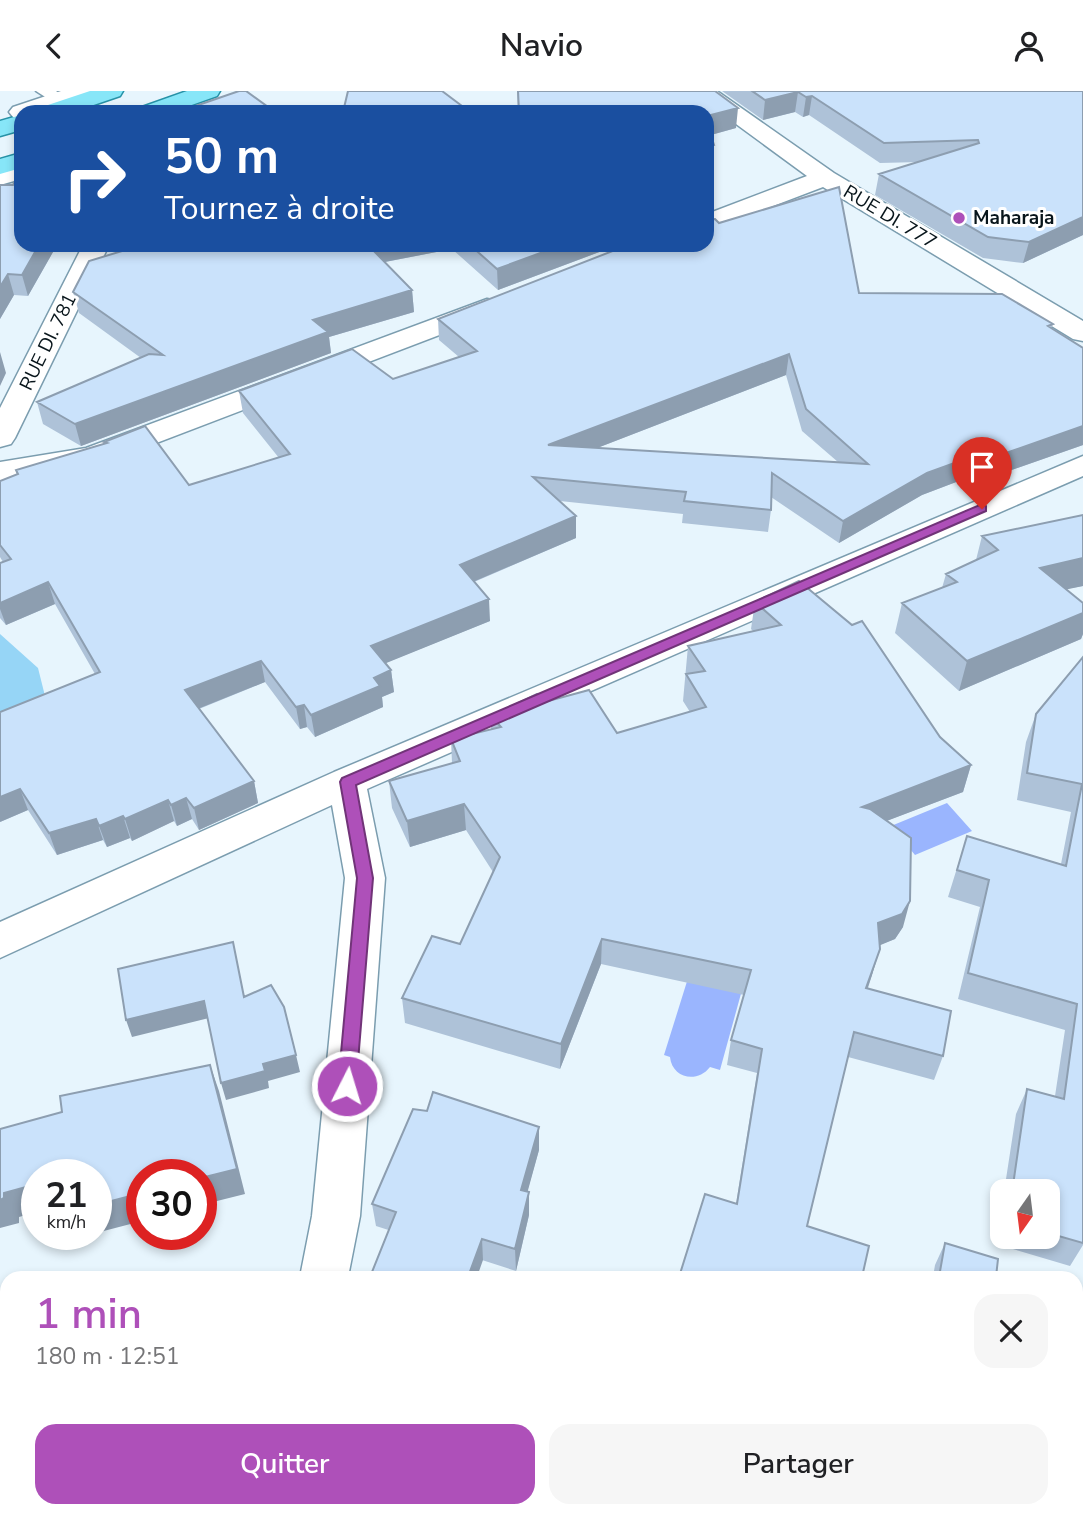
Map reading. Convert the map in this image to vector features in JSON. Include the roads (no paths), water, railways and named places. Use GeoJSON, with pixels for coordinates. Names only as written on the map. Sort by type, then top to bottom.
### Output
{"type":"FeatureCollection","features":[{"type":"Feature","properties":{"kind":"main road"},"geometry":{"type":"LineString","coordinates":[[62,96],[113,91]]}},
{"type":"Feature","properties":{"kind":"main road"},"geometry":{"type":"LineString","coordinates":[[170,105],[209,91]]}},
{"type":"Feature","properties":{"kind":"street","name":"RUE DI. 777"},"geometry":{"type":"LineString","coordinates":[[702,91],[825,178],[1083,333]]}},
{"type":"Feature","properties":{"kind":"street"},"geometry":{"type":"LineString","coordinates":[[208,105],[236,95]]}},
{"type":"Feature","properties":{"kind":"street"},"geometry":{"type":"LineString","coordinates":[[39,105],[62,96]]}},
{"type":"Feature","properties":{"kind":"street"},"geometry":{"type":"LineString","coordinates":[[714,220],[825,178]]}},
{"type":"Feature","properties":{"kind":"street","name":"RUE DI. 781"},"geometry":{"type":"LineString","coordinates":[[0,438],[93,252]]}},
{"type":"Feature","properties":{"kind":"street"},"geometry":{"type":"LineString","coordinates":[[0,472],[93,456],[507,299]]}},
{"type":"Feature","properties":{"kind":"street"},"geometry":{"type":"LineString","coordinates":[[0,941],[347,782],[1083,465]]}},
{"type":"Feature","properties":{"kind":"street"},"geometry":{"type":"LineString","coordinates":[[325,1271],[335,1216],[365,878],[347,782]]}},
{"type":"Feature","properties":{"kind":"place","name":"Maharaja"},"geometry":{"type":"Point","coordinates":[959,218]}}]}
